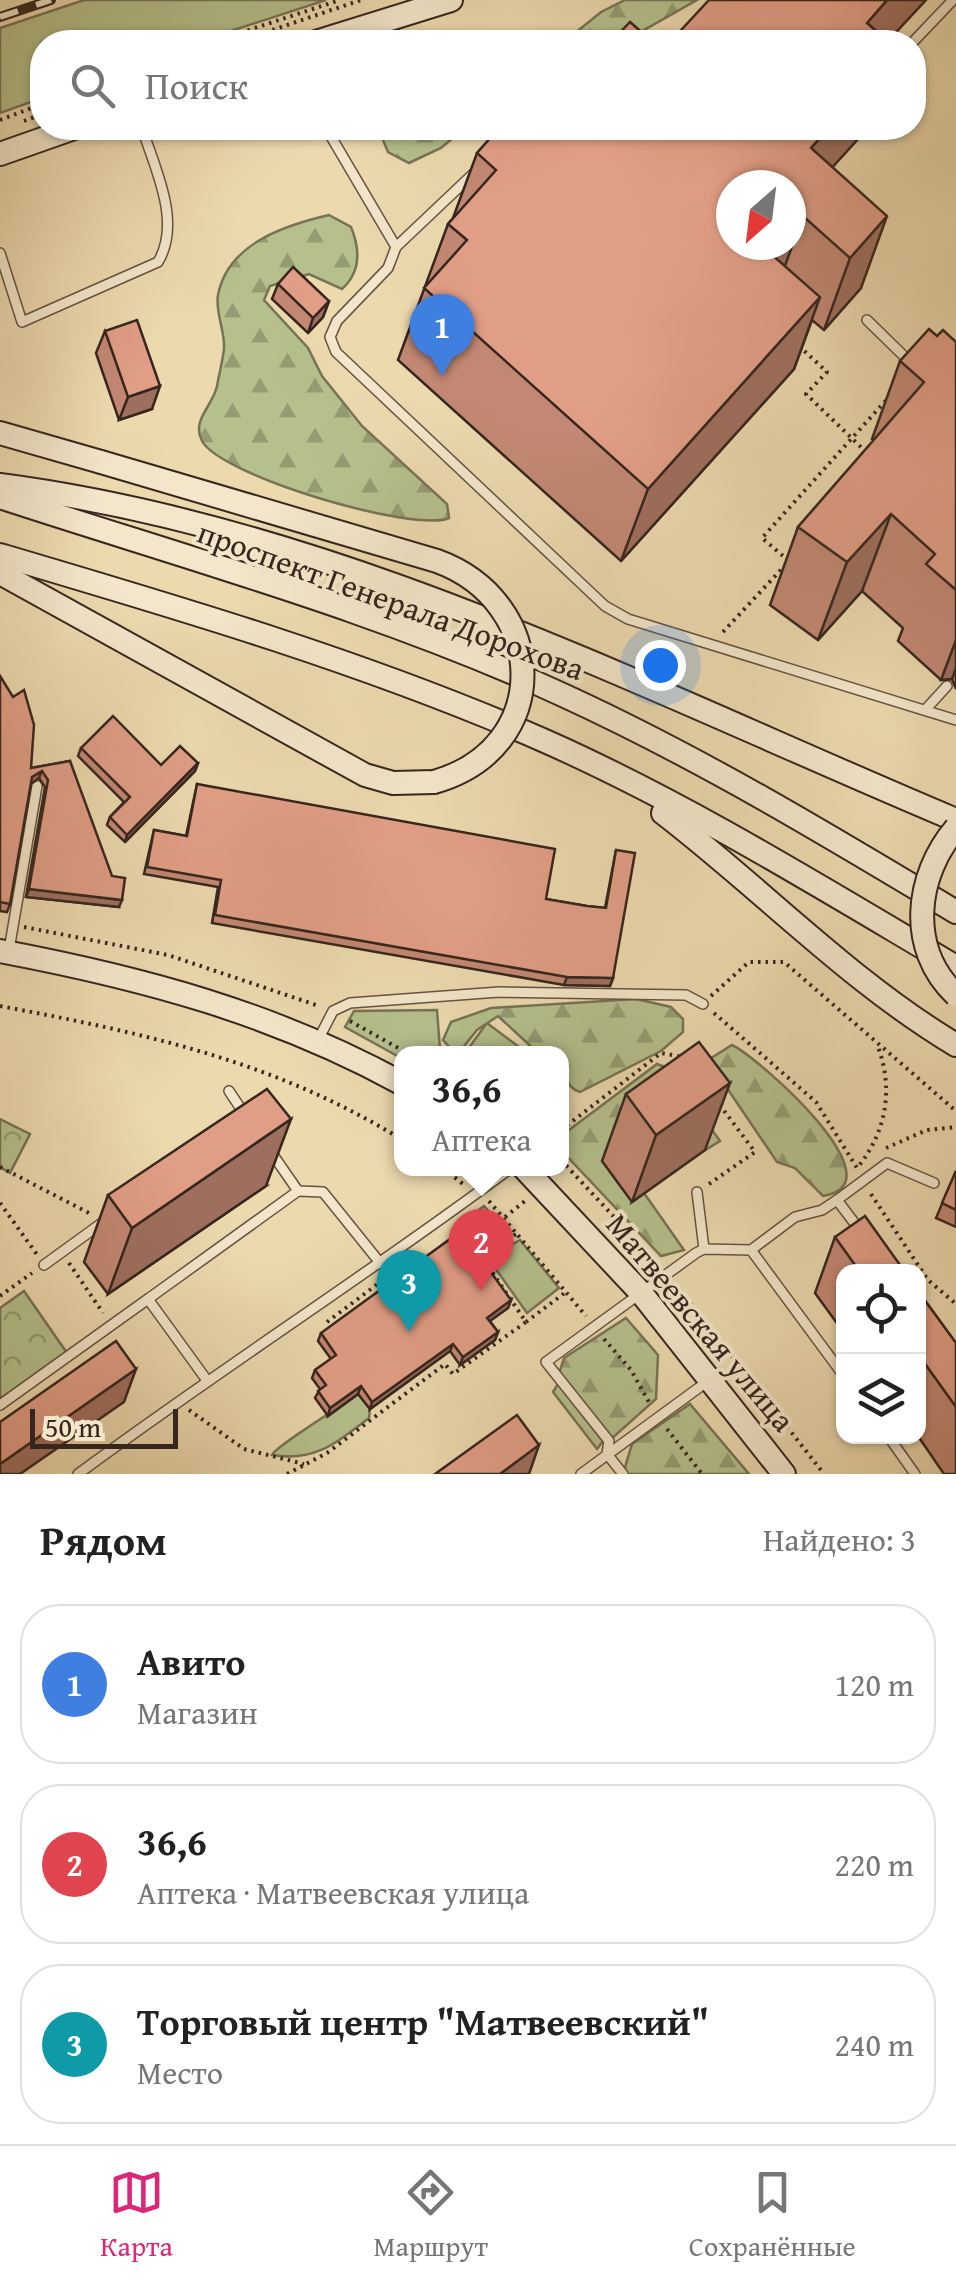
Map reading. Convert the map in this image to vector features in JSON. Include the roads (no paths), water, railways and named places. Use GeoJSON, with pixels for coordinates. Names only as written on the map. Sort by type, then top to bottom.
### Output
{"type":"FeatureCollection","features":[{"type":"Feature","properties":{"kind":"main road"},"geometry":{"type":"LineString","coordinates":[[355,30],[451,0]]}},
{"type":"Feature","properties":{"kind":"main road"},"geometry":{"type":"LineString","coordinates":[[0,154],[40,140]]}},
{"type":"Feature","properties":{"kind":"main road"},"geometry":{"type":"LineString","coordinates":[[0,432],[437,561],[478,582],[511,622],[519,646],[522,677],[518,711],[488,754],[473,767],[434,782],[393,783],[365,775],[0,573]]}},
{"type":"Feature","properties":{"kind":"main road"},"geometry":{"type":"LineString","coordinates":[[0,485],[150,512],[293,553],[508,626],[956,820]]}},
{"type":"Feature","properties":{"kind":"main road","name":"проспект Генерала Дорохова"},"geometry":{"type":"LineString","coordinates":[[0,497],[312,599],[564,696],[820,830],[956,912]]}},
{"type":"Feature","properties":{"kind":"main road"},"geometry":{"type":"LineString","coordinates":[[0,554],[460,706],[608,772],[785,865],[956,968]]}},
{"type":"Feature","properties":{"kind":"main road"},"geometry":{"type":"LineString","coordinates":[[608,772],[741,872],[856,977],[956,1045]]}},
{"type":"Feature","properties":{"kind":"main road"},"geometry":{"type":"LineString","coordinates":[[956,828],[929,869],[922,917],[933,966],[956,995]]}},
{"type":"Feature","properties":{"kind":"main road"},"geometry":{"type":"LineString","coordinates":[[4,952],[237,1008],[318,1040],[394,1079]]}},
{"type":"Feature","properties":{"kind":"main road","name":"Матвеевская улица"},"geometry":{"type":"LineString","coordinates":[[531,1176],[642,1294],[784,1474]]}},
{"type":"Feature","properties":{"kind":"lane"},"geometry":{"type":"LineString","coordinates":[[924,30],[952,0]]}},
{"type":"Feature","properties":{"kind":"lane"},"geometry":{"type":"LineString","coordinates":[[0,253],[22,322],[158,262],[168,247],[170,222],[146,140]]}},
{"type":"Feature","properties":{"kind":"lane"},"geometry":{"type":"LineString","coordinates":[[333,140],[396,247]]}},
{"type":"Feature","properties":{"kind":"lane"},"geometry":{"type":"LineString","coordinates":[[481,167],[396,247],[388,268],[331,330],[336,352],[605,606],[650,628],[956,720]]}},
{"type":"Feature","properties":{"kind":"lane"},"geometry":{"type":"LineString","coordinates":[[867,320],[918,370]]}},
{"type":"Feature","properties":{"kind":"lane"},"geometry":{"type":"LineString","coordinates":[[926,710],[947,686]]}},
{"type":"Feature","properties":{"kind":"lane"},"geometry":{"type":"LineString","coordinates":[[4,952],[15,925],[37,786]]}},
{"type":"Feature","properties":{"kind":"lane"},"geometry":{"type":"LineString","coordinates":[[318,1040],[333,1012],[350,1003],[499,992],[686,995],[704,1004]]}},
{"type":"Feature","properties":{"kind":"lane"},"geometry":{"type":"LineString","coordinates":[[229,1092],[257,1132]]}},
{"type":"Feature","properties":{"kind":"lane"},"geometry":{"type":"LineString","coordinates":[[236,1127],[248,1119]]}},
{"type":"Feature","properties":{"kind":"lane"},"geometry":{"type":"LineString","coordinates":[[266,1146],[298,1191]]}},
{"type":"Feature","properties":{"kind":"lane"},"geometry":{"type":"LineString","coordinates":[[623,1474],[608,1454],[609,1441],[546,1362],[593,1324],[704,1248],[752,1250],[795,1217],[822,1210],[888,1163],[934,1183]]}},
{"type":"Feature","properties":{"kind":"lane"},"geometry":{"type":"LineString","coordinates":[[78,1474],[206,1379],[381,1264],[500,1176]]}},
{"type":"Feature","properties":{"kind":"lane"},"geometry":{"type":"LineString","coordinates":[[0,1405],[298,1191],[322,1192],[381,1264]]}},
{"type":"Feature","properties":{"kind":"lane"},"geometry":{"type":"LineString","coordinates":[[697,1192],[704,1248]]}},
{"type":"Feature","properties":{"kind":"lane"},"geometry":{"type":"LineString","coordinates":[[837,1200],[869,1243]]}},
{"type":"Feature","properties":{"kind":"lane"},"geometry":{"type":"LineString","coordinates":[[44,1264],[117,1212]]}},
{"type":"Feature","properties":{"kind":"lane"},"geometry":{"type":"LineString","coordinates":[[752,1250],[836,1365]]}},
{"type":"Feature","properties":{"kind":"lane"},"geometry":{"type":"LineString","coordinates":[[148,1300],[206,1379]]}},
{"type":"Feature","properties":{"kind":"lane"},"geometry":{"type":"LineString","coordinates":[[581,1474],[710,1380]]}},
{"type":"Feature","properties":{"kind":"lane"},"geometry":{"type":"LineString","coordinates":[[894,1444],[915,1474]]}},
{"type":"Feature","properties":{"kind":"railway"},"geometry":{"type":"LineString","coordinates":[[0,17],[51,0]]}},
{"type":"Feature","properties":{"kind":"place","name":"Авито"},"geometry":{"type":"Point","coordinates":[442,376]}},
{"type":"Feature","properties":{"kind":"place","name":"36,6"},"geometry":{"type":"Point","coordinates":[481,1291]}},
{"type":"Feature","properties":{"kind":"place","name":"Торговый центр \"Матвеевский\""},"geometry":{"type":"Point","coordinates":[409,1332]}}]}
